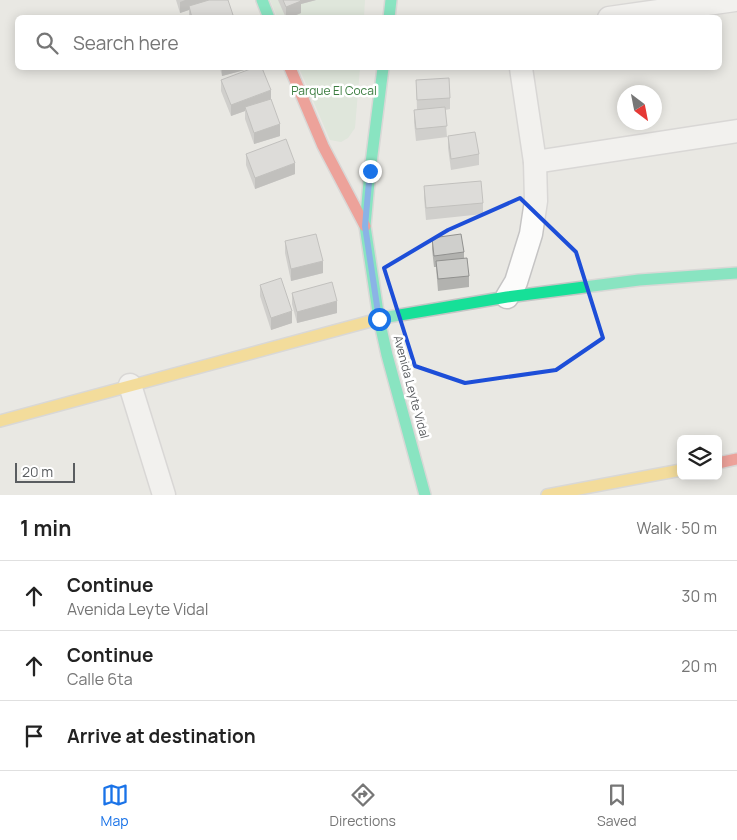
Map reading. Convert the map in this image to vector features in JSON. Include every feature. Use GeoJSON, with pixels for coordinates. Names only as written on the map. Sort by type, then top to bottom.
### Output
{"type":"FeatureCollection","features":[{"type":"Feature","properties":{"kind":"street"},"geometry":{"type":"LineString","coordinates":[[262,0],[268,15]]}},
{"type":"Feature","properties":{"kind":"street"},"geometry":{"type":"LineString","coordinates":[[389,15],[391,0]]}},
{"type":"Feature","properties":{"kind":"street"},"geometry":{"type":"LineString","coordinates":[[630,15],[735,0]]}},
{"type":"Feature","properties":{"kind":"street"},"geometry":{"type":"LineString","coordinates":[[291,70],[323,146],[365,226]]}},
{"type":"Feature","properties":{"kind":"street"},"geometry":{"type":"LineString","coordinates":[[365,226],[383,70]]}},
{"type":"Feature","properties":{"kind":"street"},"geometry":{"type":"LineString","coordinates":[[507,297],[516,282],[531,234],[536,201],[535,162],[521,70]]}},
{"type":"Feature","properties":{"kind":"street"},"geometry":{"type":"LineString","coordinates":[[535,162],[737,131]]}},
{"type":"Feature","properties":{"kind":"street","name":"Avenida Leyte Vidal"},"geometry":{"type":"LineString","coordinates":[[365,226],[379,319],[425,495]]}},
{"type":"Feature","properties":{"kind":"street"},"geometry":{"type":"LineString","coordinates":[[0,421],[379,319],[507,297],[639,280],[737,272]]}},
{"type":"Feature","properties":{"kind":"street"},"geometry":{"type":"LineString","coordinates":[[130,385],[164,495]]}},
{"type":"Feature","properties":{"kind":"street"},"geometry":{"type":"LineString","coordinates":[[722,461],[737,459]]}},
{"type":"Feature","properties":{"kind":"street"},"geometry":{"type":"LineString","coordinates":[[547,495],[677,471]]}},
{"type":"Feature","properties":{"kind":"highlighted area"},"geometry":{"type":"Polygon","coordinates":[[[520,198],[576,252],[603,338],[556,370],[465,383],[415,366],[384,268],[448,230],[520,198]]]}},
{"type":"Feature","properties":{"kind":"green space"},"geometry":{"type":"Polygon","coordinates":[[[270,0],[365,0],[364,15],[276,15],[270,0]]]}},
{"type":"Feature","properties":{"kind":"green space","name":"Parque El Cocal"},"geometry":{"type":"Polygon","coordinates":[[[300,70],[360,70],[355,128],[348,138],[341,142],[330,140],[300,70]]]}},
{"type":"Feature","properties":{"kind":"building"},"geometry":{"type":"Polygon","coordinates":[[[209,0],[228,0],[233,15],[191,15],[189,6],[209,0]]]}},
{"type":"Feature","properties":{"kind":"building"},"geometry":{"type":"Polygon","coordinates":[[[283,0],[300,0],[301,1],[286,7],[283,0]]]}},
{"type":"Feature","properties":{"kind":"building"},"geometry":{"type":"Polygon","coordinates":[[[248,70],[263,70],[271,90],[231,105],[221,80],[248,70]]]}},
{"type":"Feature","properties":{"kind":"building"},"geometry":{"type":"Polygon","coordinates":[[[449,78],[450,98],[417,100],[416,80],[449,78]]]}},
{"type":"Feature","properties":{"kind":"building"},"geometry":{"type":"Polygon","coordinates":[[[271,99],[280,124],[254,133],[245,107],[271,99]]]}},
{"type":"Feature","properties":{"kind":"building"},"geometry":{"type":"Polygon","coordinates":[[[445,107],[447,126],[416,129],[414,110],[445,107]]]}},
{"type":"Feature","properties":{"kind":"building"},"geometry":{"type":"Polygon","coordinates":[[[475,132],[479,154],[451,159],[448,136],[475,132]]]}},
{"type":"Feature","properties":{"kind":"building"},"geometry":{"type":"Polygon","coordinates":[[[286,139],[295,163],[255,178],[246,154],[286,139]]]}},
{"type":"Feature","properties":{"kind":"building"},"geometry":{"type":"Polygon","coordinates":[[[481,181],[483,203],[426,208],[424,186],[481,181]]]}},
{"type":"Feature","properties":{"kind":"building"},"geometry":{"type":"Polygon","coordinates":[[[316,234],[323,261],[291,269],[285,241],[316,234]]]}},
{"type":"Feature","properties":{"kind":"building"},"geometry":{"type":"Polygon","coordinates":[[[461,234],[464,252],[434,256],[432,238],[461,234]]]}},
{"type":"Feature","properties":{"kind":"building"},"geometry":{"type":"Polygon","coordinates":[[[467,258],[469,276],[438,279],[436,261],[467,258]]]}},
{"type":"Feature","properties":{"kind":"building"},"geometry":{"type":"Polygon","coordinates":[[[281,278],[292,311],[271,318],[260,285],[281,278]]]}},
{"type":"Feature","properties":{"kind":"building"},"geometry":{"type":"Polygon","coordinates":[[[332,282],[337,301],[297,312],[292,293],[332,282]]]}},
{"type":"Feature","properties":{"kind":"traffic: fast"},"geometry":{"type":"LineString","coordinates":[[262,0],[268,15]]}},
{"type":"Feature","properties":{"kind":"traffic: fast"},"geometry":{"type":"LineString","coordinates":[[389,15],[391,0]]}},
{"type":"Feature","properties":{"kind":"traffic: fast"},"geometry":{"type":"LineString","coordinates":[[383,70],[365,226],[379,319],[387,355],[425,495]]}},
{"type":"Feature","properties":{"kind":"traffic: fast"},"geometry":{"type":"LineString","coordinates":[[382,318],[507,297],[639,280],[737,273]]}},
{"type":"Feature","properties":{"kind":"traffic: slow"},"geometry":{"type":"LineString","coordinates":[[0,421],[382,318]]}},
{"type":"Feature","properties":{"kind":"traffic: slow"},"geometry":{"type":"LineString","coordinates":[[547,495],[677,471]]}},
{"type":"Feature","properties":{"kind":"traffic: jam"},"geometry":{"type":"LineString","coordinates":[[291,70],[323,146],[365,226]]}},
{"type":"Feature","properties":{"kind":"traffic: jam"},"geometry":{"type":"LineString","coordinates":[[722,462],[737,459]]}},
{"type":"Feature","properties":{"kind":"route"},"geometry":{"type":"LineString","coordinates":[[370,171],[365,226],[379,319]]}}]}
